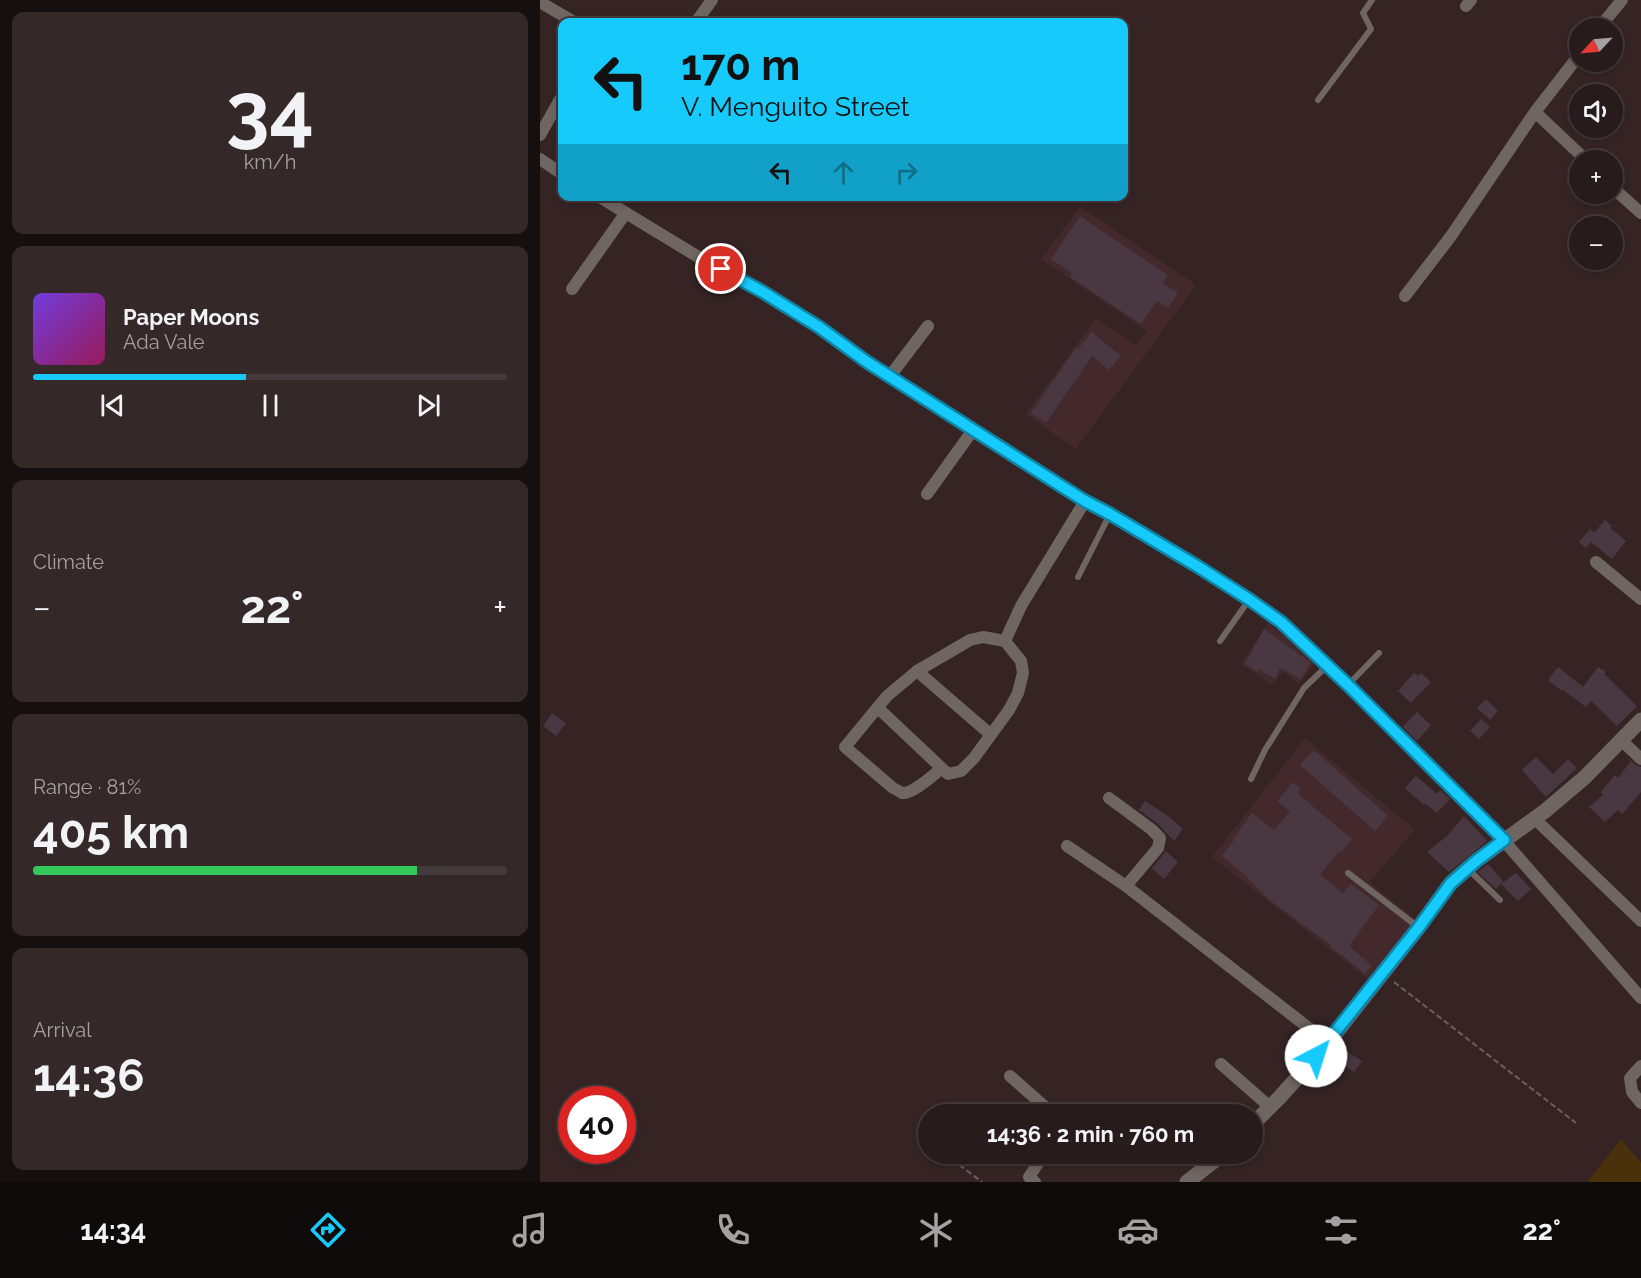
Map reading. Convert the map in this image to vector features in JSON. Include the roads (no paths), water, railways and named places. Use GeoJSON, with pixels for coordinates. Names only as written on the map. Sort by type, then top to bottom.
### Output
{"type":"FeatureCollection","features":[{"type":"Feature","properties":{"kind":"street"},"geometry":{"type":"LineString","coordinates":[[699,18],[712,0]]}},
{"type":"Feature","properties":{"kind":"street"},"geometry":{"type":"LineString","coordinates":[[1607,18],[1622,0]]}},
{"type":"Feature","properties":{"kind":"street"},"geometry":{"type":"LineString","coordinates":[[540,2],[567,18]]}},
{"type":"Feature","properties":{"kind":"street"},"geometry":{"type":"LineString","coordinates":[[1405,296],[1451,236],[1535,111],[1569,68]]}},
{"type":"Feature","properties":{"kind":"street"},"geometry":{"type":"LineString","coordinates":[[540,135],[558,103]]}},
{"type":"Feature","properties":{"kind":"street"},"geometry":{"type":"LineString","coordinates":[[1535,111],[1576,150]]}},
{"type":"Feature","properties":{"kind":"street"},"geometry":{"type":"LineString","coordinates":[[540,159],[558,171]]}},
{"type":"Feature","properties":{"kind":"street"},"geometry":{"type":"LineString","coordinates":[[1623,197],[1641,213]]}},
{"type":"Feature","properties":{"kind":"street"},"geometry":{"type":"LineString","coordinates":[[605,201],[700,258],[763,292],[973,430],[1085,501],[1250,600],[1281,622],[1328,665],[1504,840],[1641,998]]}},
{"type":"Feature","properties":{"kind":"street"},"geometry":{"type":"LineString","coordinates":[[572,289],[624,214]]}},
{"type":"Feature","properties":{"kind":"street"},"geometry":{"type":"LineString","coordinates":[[890,376],[928,326]]}},
{"type":"Feature","properties":{"kind":"street"},"geometry":{"type":"LineString","coordinates":[[927,494],[973,430]]}},
{"type":"Feature","properties":{"kind":"street"},"geometry":{"type":"LineString","coordinates":[[1005,641],[1021,606],[1085,501]]}},
{"type":"Feature","properties":{"kind":"street"},"geometry":{"type":"LineString","coordinates":[[1596,562],[1641,598]]}},
{"type":"Feature","properties":{"kind":"street"},"geometry":{"type":"LineString","coordinates":[[878,708],[940,769],[948,774],[961,771],[974,758],[1009,710],[1022,681],[1021,661],[1005,641],[984,638],[970,640],[917,671],[892,691],[845,747],[902,793],[920,785],[940,769]]}},
{"type":"Feature","properties":{"kind":"street"},"geometry":{"type":"LineString","coordinates":[[917,671],[990,734]]}},
{"type":"Feature","properties":{"kind":"street"},"geometry":{"type":"LineString","coordinates":[[1263,1114],[1328,1042],[1451,883],[1467,868],[1545,811],[1584,778],[1641,720]]}},
{"type":"Feature","properties":{"kind":"street"},"geometry":{"type":"LineString","coordinates":[[1621,740],[1641,759]]}},
{"type":"Feature","properties":{"kind":"street"},"geometry":{"type":"LineString","coordinates":[[1109,798],[1160,838],[1158,848],[1126,886]]}},
{"type":"Feature","properties":{"kind":"street"},"geometry":{"type":"LineString","coordinates":[[1534,819],[1641,921]]}},
{"type":"Feature","properties":{"kind":"street"},"geometry":{"type":"LineString","coordinates":[[1066,846],[1126,886],[1328,1042]]}},
{"type":"Feature","properties":{"kind":"street"},"geometry":{"type":"LineString","coordinates":[[1221,1064],[1270,1107]]}},
{"type":"Feature","properties":{"kind":"street"},"geometry":{"type":"LineString","coordinates":[[1641,1066],[1630,1078],[1632,1092],[1641,1103]]}},
{"type":"Feature","properties":{"kind":"street"},"geometry":{"type":"LineString","coordinates":[[1010,1076],[1042,1104]]}},
{"type":"Feature","properties":{"kind":"street"},"geometry":{"type":"LineString","coordinates":[[1035,1182],[1029,1176],[1037,1164]]}},
{"type":"Feature","properties":{"kind":"street"},"geometry":{"type":"LineString","coordinates":[[1187,1182],[1210,1164]]}},
{"type":"Feature","properties":{"kind":"lane"},"geometry":{"type":"LineString","coordinates":[[1318,100],[1371,29],[1363,12],[1372,0]]}},
{"type":"Feature","properties":{"kind":"lane"},"geometry":{"type":"LineString","coordinates":[[1078,577],[1110,514]]}},
{"type":"Feature","properties":{"kind":"lane"},"geometry":{"type":"LineString","coordinates":[[1220,641],[1250,600]]}},
{"type":"Feature","properties":{"kind":"lane"},"geometry":{"type":"LineString","coordinates":[[1348,685],[1379,653]]}},
{"type":"Feature","properties":{"kind":"lane"},"geometry":{"type":"LineString","coordinates":[[1251,779],[1265,750],[1304,688],[1328,665]]}},
{"type":"Feature","properties":{"kind":"lane"},"geometry":{"type":"LineString","coordinates":[[1467,868],[1500,900]]}},
{"type":"Feature","properties":{"kind":"lane"},"geometry":{"type":"LineString","coordinates":[[1348,873],[1419,927]]}}]}
